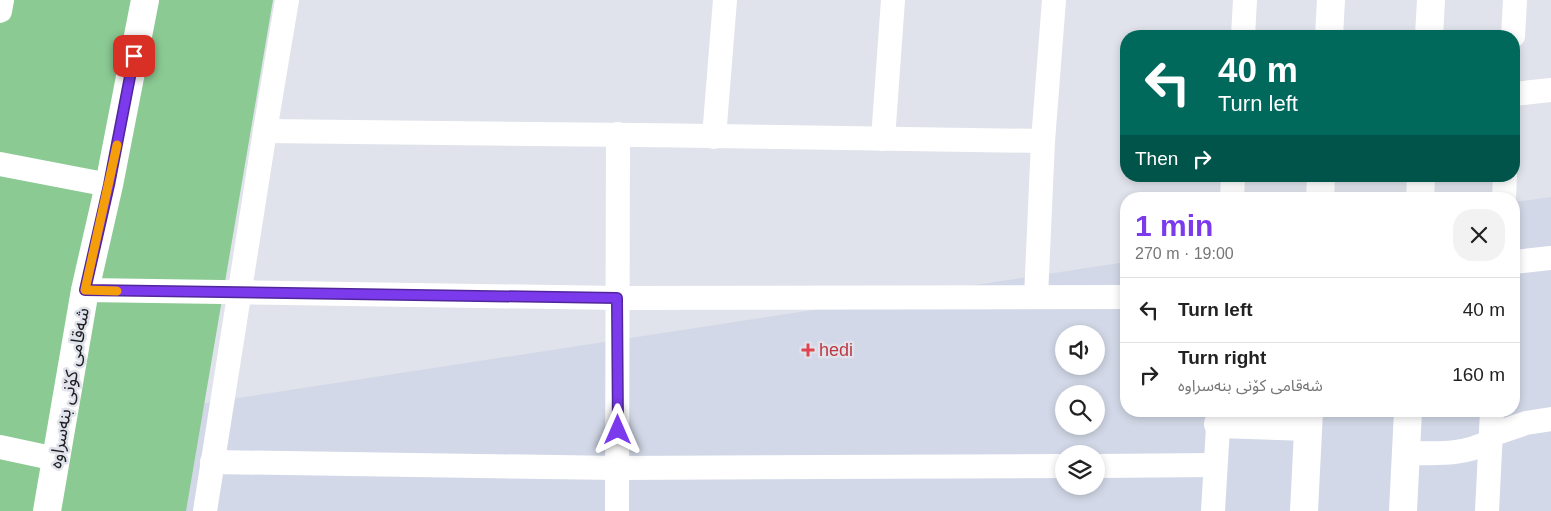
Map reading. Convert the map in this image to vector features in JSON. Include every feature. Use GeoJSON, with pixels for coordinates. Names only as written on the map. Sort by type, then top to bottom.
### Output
{"type":"FeatureCollection","features":[{"type":"Feature","properties":{"kind":"main road","name":"شەقامی کۆنی بنەسراوە"},"geometry":{"type":"LineString","coordinates":[[47,511],[85,290],[109,185],[145,0]]}},
{"type":"Feature","properties":{"kind":"main road"},"geometry":{"type":"LineString","coordinates":[[1329,30],[1331,0]]}},
{"type":"Feature","properties":{"kind":"main road"},"geometry":{"type":"LineString","coordinates":[[1429,30],[1431,0]]}},
{"type":"Feature","properties":{"kind":"main road"},"geometry":{"type":"LineString","coordinates":[[1403,511],[1408,417]]}},
{"type":"Feature","properties":{"kind":"main road"},"geometry":{"type":"LineString","coordinates":[[1218,418],[1309,419],[1304,511]]}},
{"type":"Feature","properties":{"kind":"street"},"geometry":{"type":"LineString","coordinates":[[0,11],[2,0]]}},
{"type":"Feature","properties":{"kind":"street"},"geometry":{"type":"LineString","coordinates":[[205,511],[287,0]]}},
{"type":"Feature","properties":{"kind":"street"},"geometry":{"type":"LineString","coordinates":[[714,137],[725,0]]}},
{"type":"Feature","properties":{"kind":"street"},"geometry":{"type":"LineString","coordinates":[[884,138],[893,0]]}},
{"type":"Feature","properties":{"kind":"street"},"geometry":{"type":"LineString","coordinates":[[1036,297],[1043,141],[1054,0]]}},
{"type":"Feature","properties":{"kind":"street"},"geometry":{"type":"LineString","coordinates":[[1243,30],[1245,0]]}},
{"type":"Feature","properties":{"kind":"street"},"geometry":{"type":"LineString","coordinates":[[1513,30],[1515,0]]}},
{"type":"Feature","properties":{"kind":"street"},"geometry":{"type":"LineString","coordinates":[[1520,93],[1551,90]]}},
{"type":"Feature","properties":{"kind":"street"},"geometry":{"type":"LineString","coordinates":[[265,131],[618,134],[1043,141]]}},
{"type":"Feature","properties":{"kind":"street"},"geometry":{"type":"LineString","coordinates":[[617,511],[618,134]]}},
{"type":"Feature","properties":{"kind":"street"},"geometry":{"type":"LineString","coordinates":[[0,164],[109,185]]}},
{"type":"Feature","properties":{"kind":"street"},"geometry":{"type":"LineString","coordinates":[[1520,261],[1551,258]]}},
{"type":"Feature","properties":{"kind":"street"},"geometry":{"type":"LineString","coordinates":[[85,290],[617,298],[1120,296]]}},
{"type":"Feature","properties":{"kind":"street"},"geometry":{"type":"LineString","coordinates":[[1487,511],[1492,417]]}},
{"type":"Feature","properties":{"kind":"street"},"geometry":{"type":"LineString","coordinates":[[1213,511],[1218,418]]}},
{"type":"Feature","properties":{"kind":"street"},"geometry":{"type":"LineString","coordinates":[[1491,435],[1526,423],[1551,419]]}},
{"type":"Feature","properties":{"kind":"street"},"geometry":{"type":"LineString","coordinates":[[1406,453],[1454,453],[1466,451],[1489,442],[1491,435]]}},
{"type":"Feature","properties":{"kind":"street"},"geometry":{"type":"LineString","coordinates":[[0,446],[56,460]]}},
{"type":"Feature","properties":{"kind":"street"},"geometry":{"type":"LineString","coordinates":[[212,462],[618,468],[1055,466]]}},
{"type":"Feature","properties":{"kind":"street"},"geometry":{"type":"LineString","coordinates":[[1105,466],[1215,465]]}},
{"type":"Feature","properties":{"kind":"shaded area","name":"hedi"},"geometry":{"type":"Polygon","coordinates":[[[1551,197],[1551,511],[54,511],[62,425],[1120,263],[1120,417],[1520,417],[1520,201],[1551,197]]]}},
{"type":"Feature","properties":{"kind":"green space"},"geometry":{"type":"Polygon","coordinates":[[[0,0],[273,0],[186,511],[0,511],[0,0]]]}},
{"type":"Feature","properties":{"kind":"slow traffic"},"geometry":{"type":"LineString","coordinates":[[117,145],[85,290],[117,291]]}},
{"type":"Feature","properties":{"kind":"place","name":"hedi"},"geometry":{"type":"Point","coordinates":[808,350]}},
{"type":"Feature","properties":{"kind":"route"},"geometry":{"type":"LineString","coordinates":[[134,56],[109,185],[85,290],[617,298],[618,430]]}}]}
